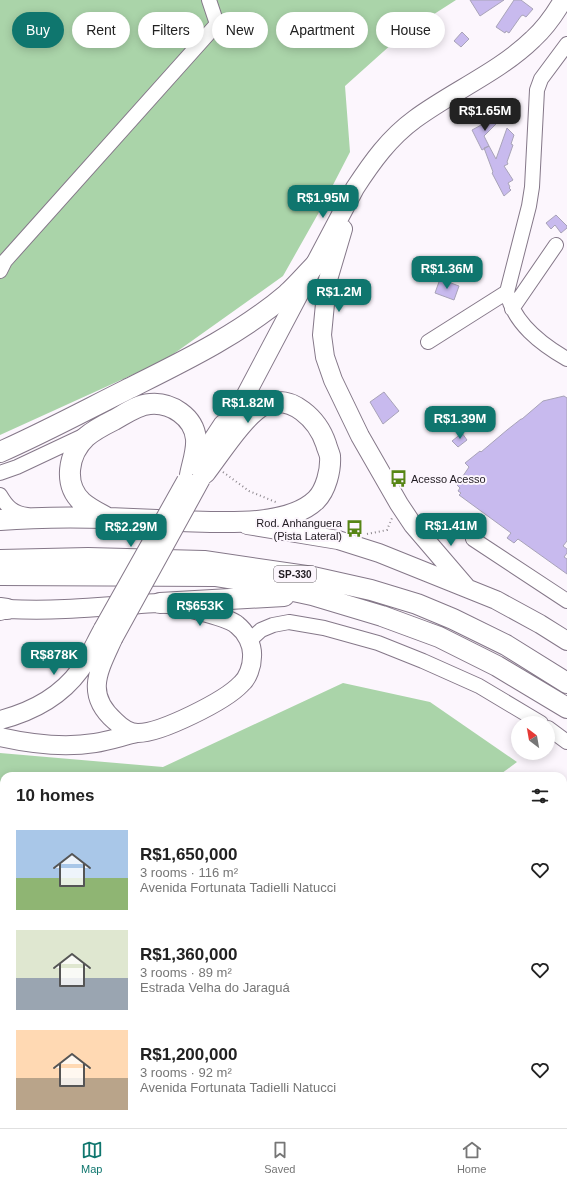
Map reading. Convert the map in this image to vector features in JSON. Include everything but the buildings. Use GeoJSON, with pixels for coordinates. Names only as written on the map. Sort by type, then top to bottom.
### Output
{"type":"FeatureCollection","features":[{"type":"Feature","properties":{"kind":"highway"},"geometry":{"type":"LineString","coordinates":[[0,452],[38,436],[219,342],[287,294],[317,263]]}},
{"type":"Feature","properties":{"kind":"highway"},"geometry":{"type":"LineString","coordinates":[[0,520],[37,517],[231,523],[285,516],[300,511],[309,506],[318,498],[326,486],[330,455],[318,428],[305,412],[289,404],[279,402],[265,405],[256,411],[241,425],[199,474]]}},
{"type":"Feature","properties":{"kind":"highway"},"geometry":{"type":"LineString","coordinates":[[108,518],[89,508],[75,493],[70,478],[71,460],[77,447],[85,438],[94,431],[132,410],[149,404],[158,404],[173,408],[181,413],[188,420],[196,438],[199,474]]}},
{"type":"Feature","properties":{"kind":"highway","name":"SP-330"},"geometry":{"type":"LineString","coordinates":[[0,560],[88,558],[204,560],[313,577],[371,590],[417,604],[453,619],[506,645],[567,683]]}},
{"type":"Feature","properties":{"kind":"highway","name":"SP-330"},"geometry":{"type":"LineString","coordinates":[[0,575],[215,576],[252,582],[312,595],[382,616],[439,637],[497,666],[567,708]]}},
{"type":"Feature","properties":{"kind":"highway"},"geometry":{"type":"LineString","coordinates":[[160,603],[312,595]]}},
{"type":"Feature","properties":{"kind":"main road"},"geometry":{"type":"LineString","coordinates":[[0,720],[32,708],[53,696],[68,684],[108,634],[264,361],[317,263],[355,188],[375,158],[394,136],[414,120],[515,55],[534,39],[556,12],[563,0]]}},
{"type":"Feature","properties":{"kind":"main road"},"geometry":{"type":"LineString","coordinates":[[355,188],[327,283],[322,335],[325,357],[333,380],[360,436],[399,504],[413,525],[467,588]]}},
{"type":"Feature","properties":{"kind":"main road"},"geometry":{"type":"LineString","coordinates":[[231,523],[338,540],[380,552],[496,600],[567,641]]}},
{"type":"Feature","properties":{"kind":"main road"},"geometry":{"type":"LineString","coordinates":[[0,737],[51,744],[74,744],[94,743],[147,732],[178,722],[230,693],[242,684],[250,671],[252,656],[249,641],[243,631],[236,624],[225,619],[197,611],[160,603],[64,610],[2,609]]}},
{"type":"Feature","properties":{"kind":"main road"},"geometry":{"type":"LineString","coordinates":[[108,634],[98,672],[97,687],[99,700],[107,714],[122,728],[137,733]]}},
{"type":"Feature","properties":{"kind":"street"},"geometry":{"type":"LineString","coordinates":[[0,271],[5,261],[217,24],[209,0]]}},
{"type":"Feature","properties":{"kind":"street"},"geometry":{"type":"LineString","coordinates":[[567,44],[541,79],[537,90],[532,187],[529,206],[507,292],[508,301],[512,309],[531,334],[567,359]]}},
{"type":"Feature","properties":{"kind":"street"},"geometry":{"type":"LineString","coordinates":[[512,309],[556,245]]}},
{"type":"Feature","properties":{"kind":"street"},"geometry":{"type":"LineString","coordinates":[[428,342],[507,292]]}},
{"type":"Feature","properties":{"kind":"street"},"geometry":{"type":"LineString","coordinates":[[0,473],[17,467],[94,431]]}},
{"type":"Feature","properties":{"kind":"street"},"geometry":{"type":"LineString","coordinates":[[0,495],[13,511],[19,514],[37,517]]}},
{"type":"Feature","properties":{"kind":"street"},"geometry":{"type":"LineString","coordinates":[[473,539],[567,601]]}},
{"type":"Feature","properties":{"kind":"street"},"geometry":{"type":"LineString","coordinates":[[249,641],[261,630],[273,624],[289,622],[324,628],[378,643],[479,686],[529,716]]}},
{"type":"Feature","properties":{"kind":"street"},"geometry":{"type":"LineString","coordinates":[[555,733],[567,742]]}},
{"type":"Feature","properties":{"kind":"path"},"geometry":{"type":"LineString","coordinates":[[199,474],[249,491],[278,503]]}},
{"type":"Feature","properties":{"kind":"path"},"geometry":{"type":"LineString","coordinates":[[366,534],[386,530],[399,504]]}},
{"type":"Feature","properties":{"kind":"green space"},"geometry":{"type":"Polygon","coordinates":[[[0,0],[456,0],[437,12],[376,12],[376,48],[387,48],[345,86],[350,152],[318,214],[283,276],[165,360],[0,435],[0,0]]]}},
{"type":"Feature","properties":{"kind":"green space"},"geometry":{"type":"Polygon","coordinates":[[[343,683],[430,702],[511,758],[511,760],[517,762],[503,772],[0,772],[0,753],[163,767],[343,683]]]}},
{"type":"Feature","properties":{"kind":"place","name":"Acesso Acesso"},"geometry":{"type":"Point","coordinates":[398,479]}},
{"type":"Feature","properties":{"kind":"place","name":"Rod. Anhanguera (Pista Lateral)"},"geometry":{"type":"Point","coordinates":[355,529]}}]}
